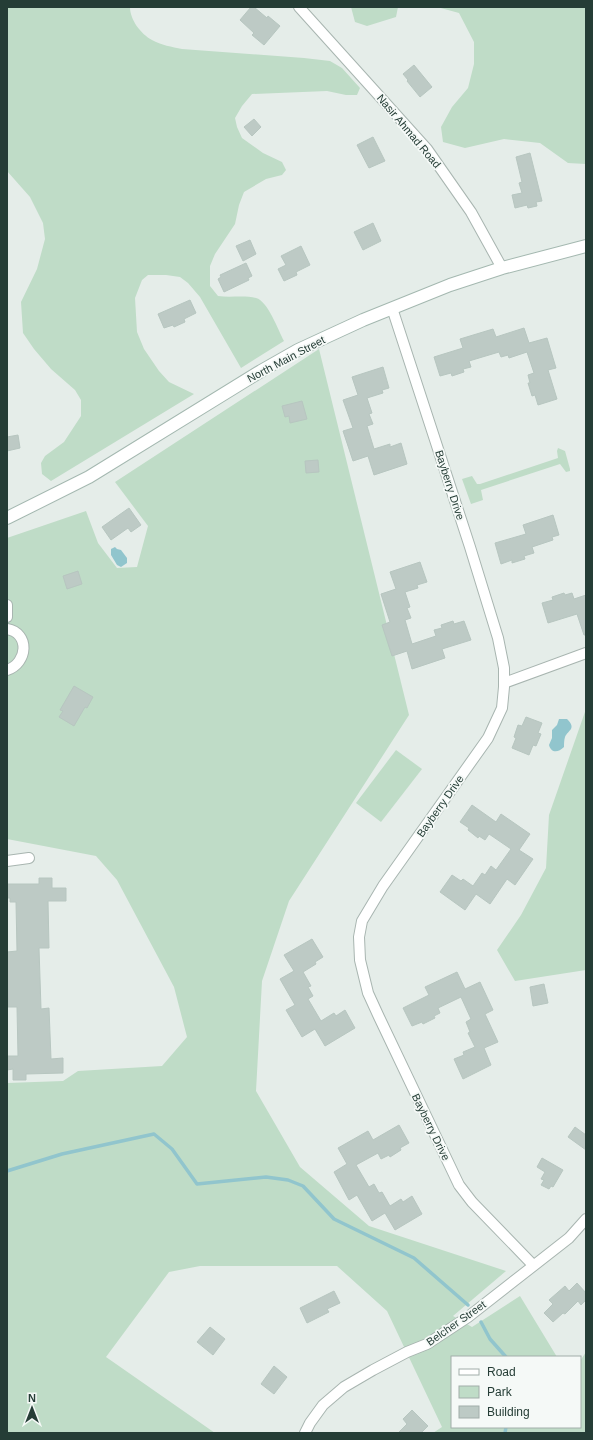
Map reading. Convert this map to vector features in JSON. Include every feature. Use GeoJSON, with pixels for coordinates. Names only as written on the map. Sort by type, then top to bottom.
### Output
{"type":"FeatureCollection","features":[{"type":"Feature","properties":{"kind":"main road","name":"North Main Street"},"geometry":{"type":"LineString","coordinates":[[7,518],[89,477],[260,370],[298,350],[392,308],[450,285],[502,268],[586,246]]}},
{"type":"Feature","properties":{"kind":"street","name":"Nasir Ahmad Road"},"geometry":{"type":"LineString","coordinates":[[299,7],[427,149],[471,212],[502,268]]}},
{"type":"Feature","properties":{"kind":"street","name":"Bayberry Drive"},"geometry":{"type":"LineString","coordinates":[[392,308],[496,633],[503,660],[504,683],[502,708],[491,732],[372,904],[361,925],[358,948],[363,975],[372,1001],[459,1185],[472,1202],[533,1265]]}},
{"type":"Feature","properties":{"kind":"street"},"geometry":{"type":"LineString","coordinates":[[7,605],[7,617]]}},
{"type":"Feature","properties":{"kind":"street"},"geometry":{"type":"LineString","coordinates":[[7,629],[16,632],[23,643],[24,650],[19,662],[14,667],[7,670]]}},
{"type":"Feature","properties":{"kind":"street"},"geometry":{"type":"LineString","coordinates":[[504,683],[586,652]]}},
{"type":"Feature","properties":{"kind":"street"},"geometry":{"type":"LineString","coordinates":[[7,861],[29,858]]}},
{"type":"Feature","properties":{"kind":"street","name":"Belcher Street"},"geometry":{"type":"LineString","coordinates":[[305,1433],[310,1422],[323,1405],[344,1387],[407,1352],[427,1344],[468,1316],[569,1238],[586,1219]]}},
{"type":"Feature","properties":{"kind":"green space"},"geometry":{"type":"Polygon","coordinates":[[[7,7],[130,7],[130,12],[134,22],[140,30],[152,40],[167,46],[182,49],[330,61],[342,68],[360,88],[357,95],[346,95],[327,91],[252,94],[242,106],[235,118],[242,138],[263,153],[282,162],[286,170],[282,175],[266,179],[244,192],[239,205],[235,224],[215,254],[210,266],[210,286],[218,296],[251,297],[260,300],[269,310],[284,341],[241,368],[200,297],[188,283],[180,277],[148,275],[142,280],[135,298],[137,332],[144,349],[159,371],[169,382],[194,394],[51,481],[42,474],[41,463],[45,456],[64,442],[81,416],[81,400],[75,390],[51,369],[23,333],[21,302],[37,269],[45,239],[43,223],[30,197],[7,171],[7,7]]]}},
{"type":"Feature","properties":{"kind":"green space"},"geometry":{"type":"Polygon","coordinates":[[[351,7],[398,7],[396,17],[367,26],[355,22],[351,7]]]}},
{"type":"Feature","properties":{"kind":"green space"},"geometry":{"type":"Polygon","coordinates":[[[437,7],[586,7],[586,164],[568,163],[540,143],[504,139],[465,148],[443,142],[441,127],[452,107],[468,88],[474,64],[474,42],[459,13],[437,7]]]}},
{"type":"Feature","properties":{"kind":"green space"},"geometry":{"type":"Polygon","coordinates":[[[319,349],[409,715],[289,901],[262,981],[256,1091],[300,1167],[369,1226],[506,1271],[453,1316],[472,1327],[520,1296],[556,1356],[451,1356],[451,1428],[581,1428],[581,1360],[586,1352],[586,1433],[433,1433],[442,1427],[387,1311],[337,1266],[200,1266],[169,1272],[106,1357],[215,1433],[7,1433],[7,1083],[63,1081],[78,1071],[162,1066],[187,1037],[174,987],[117,880],[96,856],[7,839],[7,538],[86,511],[98,543],[117,568],[137,567],[148,526],[115,482],[319,349]]]}},
{"type":"Feature","properties":{"kind":"green space"},"geometry":{"type":"Polygon","coordinates":[[[558,448],[565,451],[570,471],[566,472],[560,464],[481,490],[483,500],[471,504],[462,479],[472,476],[477,484],[480,484],[558,458],[558,448]]]}},
{"type":"Feature","properties":{"kind":"green space"},"geometry":{"type":"Polygon","coordinates":[[[586,709],[586,970],[515,981],[497,950],[521,915],[546,868],[549,815],[586,709]]]}},
{"type":"Feature","properties":{"kind":"green space"},"geometry":{"type":"Polygon","coordinates":[[[396,750],[422,769],[381,822],[356,803],[396,750]]]}},
{"type":"Feature","properties":{"kind":"water"},"geometry":{"type":"Polygon","coordinates":[[[115,547],[121,550],[127,558],[127,563],[121,567],[117,565],[111,555],[111,549],[115,547]]]}},
{"type":"Feature","properties":{"kind":"water"},"geometry":{"type":"Polygon","coordinates":[[[559,719],[567,719],[572,727],[565,737],[564,747],[553,751],[549,745],[552,738],[552,730],[557,725],[559,719]]]}},
{"type":"Feature","properties":{"kind":"building"},"geometry":{"type":"Polygon","coordinates":[[[251,7],[254,7],[267,18],[268,16],[280,26],[264,45],[252,35],[254,33],[240,20],[251,7]]]}},
{"type":"Feature","properties":{"kind":"building"},"geometry":{"type":"Polygon","coordinates":[[[414,65],[432,87],[420,97],[403,74],[414,65]]]}},
{"type":"Feature","properties":{"kind":"building"},"geometry":{"type":"Polygon","coordinates":[[[254,119],[261,127],[252,136],[244,127],[254,119]]]}},
{"type":"Feature","properties":{"kind":"building"},"geometry":{"type":"Polygon","coordinates":[[[373,137],[385,161],[369,168],[357,145],[373,137]]]}},
{"type":"Feature","properties":{"kind":"building"},"geometry":{"type":"Polygon","coordinates":[[[530,153],[542,201],[536,202],[537,206],[528,208],[527,205],[515,208],[512,195],[522,193],[519,183],[522,182],[516,157],[530,153]]]}},
{"type":"Feature","properties":{"kind":"building"},"geometry":{"type":"Polygon","coordinates":[[[373,223],[381,241],[363,250],[354,232],[373,223]]]}},
{"type":"Feature","properties":{"kind":"building"},"geometry":{"type":"Polygon","coordinates":[[[250,240],[256,254],[243,261],[236,246],[250,240]]]}},
{"type":"Feature","properties":{"kind":"building"},"geometry":{"type":"Polygon","coordinates":[[[301,246],[310,265],[296,272],[297,275],[284,281],[278,269],[286,265],[281,256],[301,246]]]}},
{"type":"Feature","properties":{"kind":"building"},"geometry":{"type":"Polygon","coordinates":[[[246,263],[252,276],[248,278],[249,280],[224,292],[218,279],[221,277],[220,275],[246,263]]]}},
{"type":"Feature","properties":{"kind":"building"},"geometry":{"type":"Polygon","coordinates":[[[190,300],[196,313],[184,319],[185,322],[174,327],[173,325],[164,328],[158,314],[190,300]]]}},
{"type":"Feature","properties":{"kind":"building"},"geometry":{"type":"Polygon","coordinates":[[[524,328],[529,343],[547,338],[556,368],[548,370],[557,399],[538,405],[535,395],[532,396],[528,383],[530,383],[528,375],[534,373],[527,352],[509,358],[508,355],[501,357],[499,352],[469,361],[471,367],[463,369],[464,372],[452,376],[451,373],[440,376],[434,357],[463,348],[460,339],[493,329],[496,337],[524,328]]]}},
{"type":"Feature","properties":{"kind":"building"},"geometry":{"type":"Polygon","coordinates":[[[383,367],[389,388],[382,390],[383,393],[367,398],[372,413],[369,414],[373,424],[367,426],[374,449],[390,444],[390,447],[401,443],[407,464],[374,475],[368,456],[353,461],[343,431],[353,428],[343,400],[358,395],[352,377],[383,367]]]}},
{"type":"Feature","properties":{"kind":"building"},"geometry":{"type":"Polygon","coordinates":[[[302,401],[307,419],[290,423],[289,416],[285,417],[282,406],[302,401]]]}},
{"type":"Feature","properties":{"kind":"building"},"geometry":{"type":"Polygon","coordinates":[[[18,435],[20,448],[7,451],[7,437],[18,435]]]}},
{"type":"Feature","properties":{"kind":"building"},"geometry":{"type":"Polygon","coordinates":[[[318,460],[319,472],[306,473],[305,461],[318,460]]]}},
{"type":"Feature","properties":{"kind":"building"},"geometry":{"type":"Polygon","coordinates":[[[129,508],[141,525],[131,532],[128,528],[111,540],[102,527],[129,508]]]}},
{"type":"Feature","properties":{"kind":"building"},"geometry":{"type":"Polygon","coordinates":[[[553,515],[559,535],[552,537],[553,540],[532,547],[534,553],[524,556],[525,559],[512,563],[512,560],[501,564],[495,543],[526,534],[523,525],[553,515]]]}},
{"type":"Feature","properties":{"kind":"building"},"geometry":{"type":"Polygon","coordinates":[[[420,562],[427,582],[417,585],[418,588],[405,592],[410,607],[407,608],[411,618],[405,620],[412,644],[436,636],[434,630],[442,628],[441,625],[453,621],[454,624],[464,621],[471,640],[442,649],[445,658],[412,669],[407,651],[392,656],[382,625],[390,622],[381,594],[396,589],[390,572],[420,562]]]}},
{"type":"Feature","properties":{"kind":"building"},"geometry":{"type":"Polygon","coordinates":[[[78,571],[82,584],[67,589],[63,576],[78,571]]]}},
{"type":"Feature","properties":{"kind":"building"},"geometry":{"type":"Polygon","coordinates":[[[564,593],[565,595],[572,593],[574,599],[586,595],[586,635],[584,635],[577,614],[548,623],[542,603],[553,600],[552,597],[564,593]]]}},
{"type":"Feature","properties":{"kind":"building"},"geometry":{"type":"Polygon","coordinates":[[[74,686],[93,697],[87,708],[85,707],[74,726],[59,717],[63,711],[60,710],[74,686]]]}},
{"type":"Feature","properties":{"kind":"building"},"geometry":{"type":"Polygon","coordinates":[[[526,717],[542,723],[538,733],[541,734],[536,746],[533,745],[529,755],[512,748],[516,738],[514,737],[518,725],[522,726],[526,717]]]}},
{"type":"Feature","properties":{"kind":"building"},"geometry":{"type":"Polygon","coordinates":[[[472,805],[496,822],[501,814],[530,834],[519,850],[533,859],[515,885],[507,879],[490,904],[476,894],[465,910],[440,892],[452,875],[461,881],[463,879],[473,886],[482,873],[485,875],[491,866],[496,870],[511,849],[489,834],[485,840],[479,836],[478,838],[468,830],[469,828],[460,822],[472,805]]]}},
{"type":"Feature","properties":{"kind":"building"},"geometry":{"type":"Polygon","coordinates":[[[39,878],[52,878],[52,888],[66,888],[66,901],[48,901],[49,948],[39,948],[41,1009],[49,1008],[51,1059],[63,1058],[63,1073],[26,1074],[26,1080],[13,1080],[13,1069],[7,1070],[7,1056],[18,1056],[17,1007],[8,1007],[7,952],[17,951],[16,902],[10,902],[10,898],[7,898],[7,884],[39,884],[39,878]]]}},
{"type":"Feature","properties":{"kind":"building"},"geometry":{"type":"Polygon","coordinates":[[[312,939],[323,957],[315,962],[316,964],[303,972],[311,986],[308,987],[313,996],[308,999],[321,1021],[334,1013],[336,1016],[345,1010],[355,1028],[325,1046],[315,1029],[302,1037],[286,1010],[295,1005],[280,979],[294,971],[284,955],[312,939]]]}},
{"type":"Feature","properties":{"kind":"building"},"geometry":{"type":"Polygon","coordinates":[[[457,972],[465,989],[480,982],[493,1010],[485,1014],[498,1042],[484,1048],[491,1065],[463,1079],[454,1059],[464,1055],[463,1052],[475,1047],[468,1033],[470,1032],[466,1022],[471,1019],[461,997],[438,1008],[440,1013],[434,1016],[435,1018],[423,1024],[422,1022],[412,1026],[403,1008],[429,995],[425,987],[457,972]]]}},
{"type":"Feature","properties":{"kind":"building"},"geometry":{"type":"Polygon","coordinates":[[[544,984],[548,1003],[533,1006],[530,987],[544,984]]]}},
{"type":"Feature","properties":{"kind":"building"},"geometry":{"type":"Polygon","coordinates":[[[399,1125],[409,1143],[400,1148],[401,1150],[390,1157],[389,1155],[381,1159],[378,1153],[356,1165],[369,1187],[374,1184],[379,1193],[382,1192],[390,1206],[401,1199],[403,1202],[412,1196],[422,1214],[395,1230],[385,1213],[372,1221],[357,1195],[349,1200],[334,1172],[347,1164],[338,1148],[368,1131],[373,1140],[399,1125]]]}},
{"type":"Feature","properties":{"kind":"building"},"geometry":{"type":"Polygon","coordinates":[[[575,1127],[586,1135],[586,1150],[568,1137],[575,1127]]]}},
{"type":"Feature","properties":{"kind":"building"},"geometry":{"type":"Polygon","coordinates":[[[542,1158],[563,1170],[553,1187],[551,1186],[549,1189],[541,1185],[544,1180],[541,1179],[545,1172],[537,1167],[542,1158]]]}},
{"type":"Feature","properties":{"kind":"building"},"geometry":{"type":"Polygon","coordinates":[[[577,1283],[586,1293],[586,1300],[581,1305],[578,1301],[565,1314],[563,1313],[553,1322],[544,1313],[553,1304],[549,1300],[565,1286],[569,1291],[577,1283]]]}},
{"type":"Feature","properties":{"kind":"building"},"geometry":{"type":"Polygon","coordinates":[[[334,1291],[340,1303],[327,1309],[329,1312],[307,1323],[300,1308],[334,1291]]]}},
{"type":"Feature","properties":{"kind":"building"},"geometry":{"type":"Polygon","coordinates":[[[210,1327],[225,1339],[213,1355],[197,1342],[210,1327]]]}},
{"type":"Feature","properties":{"kind":"building"},"geometry":{"type":"Polygon","coordinates":[[[274,1366],[287,1377],[274,1394],[261,1384],[274,1366]]]}},
{"type":"Feature","properties":{"kind":"building"},"geometry":{"type":"Polygon","coordinates":[[[412,1410],[428,1426],[421,1433],[398,1433],[407,1424],[403,1419],[412,1410]]]}},
{"type":"Feature","properties":{"kind":"waterway"},"geometry":{"type":"LineString","coordinates":[[7,1171],[62,1154],[154,1134],[172,1149],[197,1184],[266,1177],[288,1180],[303,1186],[334,1219],[414,1258],[468,1305]]}},
{"type":"Feature","properties":{"kind":"waterway"},"geometry":{"type":"LineString","coordinates":[[481,1322],[490,1339],[505,1356]]}},
{"type":"Feature","properties":{"kind":"waterway"},"geometry":{"type":"LineString","coordinates":[[505,1433],[506,1428]]}}]}
